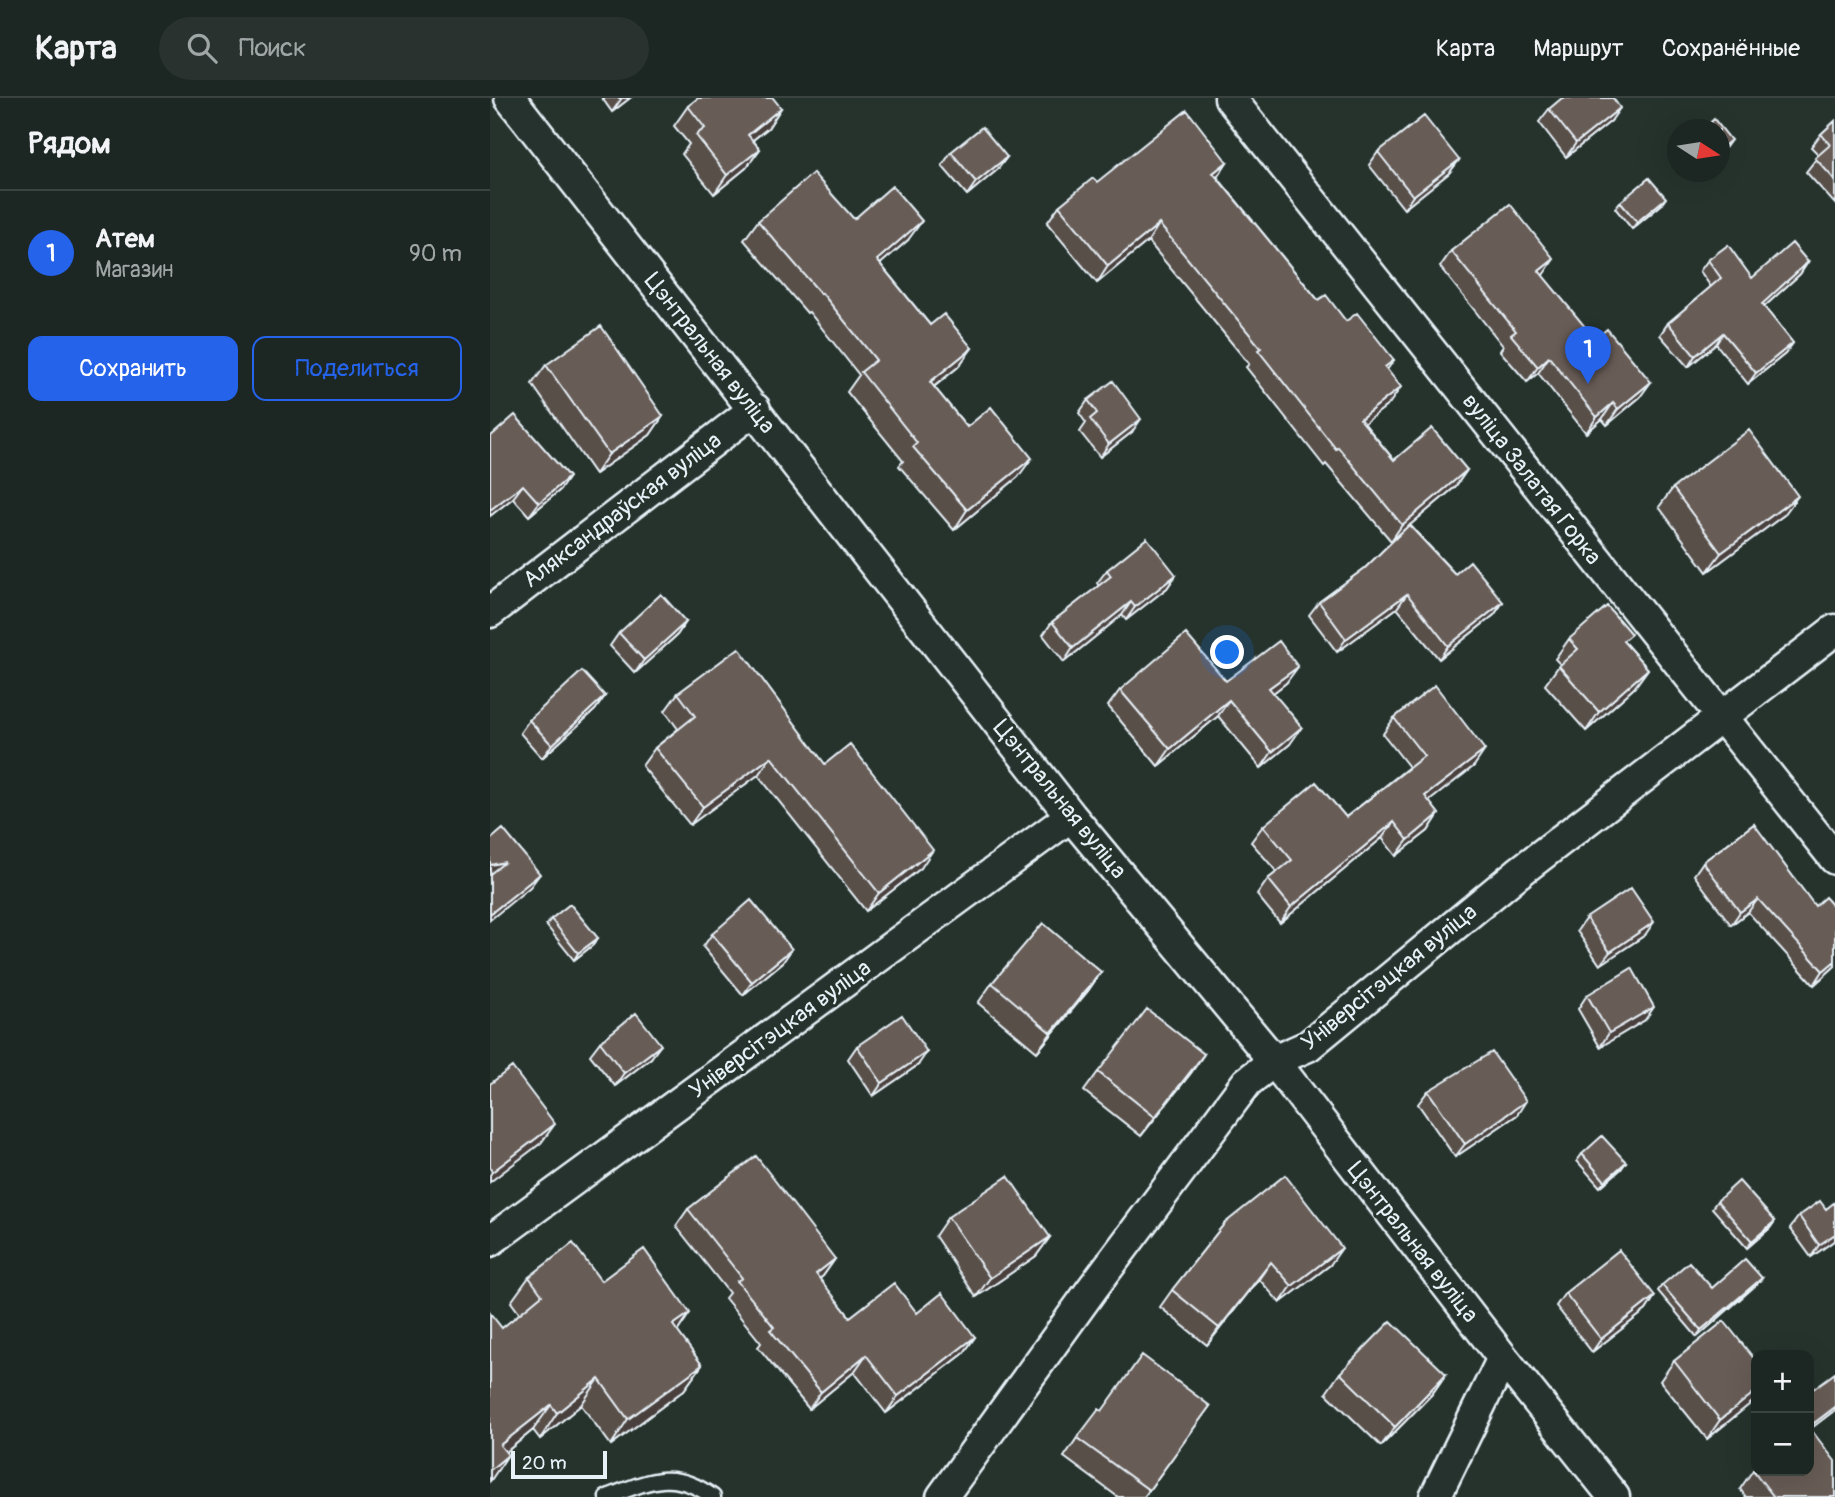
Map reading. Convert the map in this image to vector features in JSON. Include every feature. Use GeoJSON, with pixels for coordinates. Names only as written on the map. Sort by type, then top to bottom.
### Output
{"type":"FeatureCollection","features":[{"type":"Feature","properties":{"kind":"street","name":"Цэнтральная вуліца"},"geometry":{"type":"LineString","coordinates":[[510,98],[1071,816],[1274,1061],[1614,1497]]}},
{"type":"Feature","properties":{"kind":"street","name":"вуліца Залатая Горка"},"geometry":{"type":"LineString","coordinates":[[1230,98],[1835,859]]}},
{"type":"Feature","properties":{"kind":"street","name":"Аляксандраўская вуліца"},"geometry":{"type":"LineString","coordinates":[[490,611],[755,409]]}},
{"type":"Feature","properties":{"kind":"street","name":"Універсітэцкая вуліца"},"geometry":{"type":"LineString","coordinates":[[942,1497],[1247,1082],[1274,1061],[1308,1046],[1518,873],[1835,629]]}},
{"type":"Feature","properties":{"kind":"street","name":"Універсітэцкая вуліца"},"geometry":{"type":"LineString","coordinates":[[490,1241],[1071,816]]}},
{"type":"Feature","properties":{"kind":"street"},"geometry":{"type":"LineString","coordinates":[[1435,1497],[1503,1358]]}},
{"type":"Feature","properties":{"kind":"lane"},"geometry":{"type":"LineString","coordinates":[[607,1497],[649,1481],[679,1479],[713,1497]]}},
{"type":"Feature","properties":{"kind":"building"},"geometry":{"type":"Polygon","coordinates":[[[698,98],[773,98],[781,108],[748,135],[760,149],[727,175],[696,135],[705,128],[688,106],[698,98]]]}},
{"type":"Feature","properties":{"kind":"building"},"geometry":{"type":"Polygon","coordinates":[[[1562,98],[1613,98],[1620,108],[1576,143],[1549,109],[1562,98]]]}},
{"type":"Feature","properties":{"kind":"building"},"geometry":{"type":"Polygon","coordinates":[[[1187,110],[1227,162],[1213,173],[1318,300],[1326,295],[1346,321],[1357,313],[1394,360],[1385,367],[1401,387],[1360,419],[1394,460],[1432,428],[1467,470],[1402,525],[1338,447],[1336,449],[1258,350],[1261,348],[1159,224],[1108,266],[1059,206],[1093,178],[1097,182],[1187,110]]]}},
{"type":"Feature","properties":{"kind":"building"},"geometry":{"type":"Polygon","coordinates":[[[1424,116],[1459,160],[1413,196],[1378,152],[1424,116]]]}},
{"type":"Feature","properties":{"kind":"building"},"geometry":{"type":"Polygon","coordinates":[[[1835,121],[1835,180],[1815,158],[1830,145],[1821,134],[1835,121]]]}},
{"type":"Feature","properties":{"kind":"building"},"geometry":{"type":"Polygon","coordinates":[[[982,127],[1007,157],[976,182],[951,152],[982,127]]]}},
{"type":"Feature","properties":{"kind":"building"},"geometry":{"type":"Polygon","coordinates":[[[813,173],[854,219],[892,186],[922,221],[877,260],[930,325],[944,314],[972,348],[930,382],[967,427],[991,407],[1032,458],[967,510],[913,447],[917,443],[861,372],[876,360],[822,293],[758,221],[813,173]]]}},
{"type":"Feature","properties":{"kind":"building"},"geometry":{"type":"Polygon","coordinates":[[[1649,178],[1666,198],[1637,222],[1620,202],[1649,178]]]}},
{"type":"Feature","properties":{"kind":"building"},"geometry":{"type":"Polygon","coordinates":[[[1510,204],[1554,259],[1539,271],[1595,339],[1607,329],[1651,382],[1618,409],[1613,403],[1597,417],[1549,357],[1538,367],[1511,335],[1516,331],[1451,251],[1510,204]]]}},
{"type":"Feature","properties":{"kind":"building"},"geometry":{"type":"Polygon","coordinates":[[[1792,243],[1808,262],[1762,304],[1793,343],[1756,373],[1723,333],[1695,356],[1668,323],[1721,278],[1708,260],[1728,245],[1752,278],[1792,243]]]}},
{"type":"Feature","properties":{"kind":"building"},"geometry":{"type":"Polygon","coordinates":[[[601,326],[663,416],[609,454],[546,365],[601,326]]]}},
{"type":"Feature","properties":{"kind":"building"},"geometry":{"type":"Polygon","coordinates":[[[1113,381],[1141,419],[1109,444],[1090,419],[1097,413],[1088,400],[1113,381]]]}},
{"type":"Feature","properties":{"kind":"building"},"geometry":{"type":"Polygon","coordinates":[[[515,415],[569,477],[539,503],[523,485],[490,510],[490,437],[515,415]]]}},
{"type":"Feature","properties":{"kind":"building"},"geometry":{"type":"Polygon","coordinates":[[[1749,430],[1798,496],[1721,553],[1673,488],[1749,430]]]}},
{"type":"Feature","properties":{"kind":"building"},"geometry":{"type":"Polygon","coordinates":[[[1409,525],[1455,574],[1470,561],[1503,602],[1448,646],[1407,594],[1346,639],[1319,602],[1365,568],[1409,525]]]}},
{"type":"Feature","properties":{"kind":"building"},"geometry":{"type":"Polygon","coordinates":[[[1147,538],[1176,575],[1135,607],[1131,602],[1073,648],[1052,622],[1111,576],[1107,570],[1147,538]]]}},
{"type":"Feature","properties":{"kind":"building"},"geometry":{"type":"Polygon","coordinates":[[[661,594],[686,622],[644,660],[619,633],[661,594]]]}},
{"type":"Feature","properties":{"kind":"building"},"geometry":{"type":"Polygon","coordinates":[[[1607,606],[1631,634],[1623,641],[1648,669],[1599,712],[1559,666],[1578,649],[1569,639],[1607,606]]]}},
{"type":"Feature","properties":{"kind":"building"},"geometry":{"type":"Polygon","coordinates":[[[1186,634],[1226,681],[1279,641],[1298,667],[1269,688],[1302,727],[1272,752],[1229,700],[1170,749],[1120,690],[1186,634]]]}},
{"type":"Feature","properties":{"kind":"building"},"geometry":{"type":"Polygon","coordinates":[[[739,648],[825,764],[850,744],[933,850],[879,893],[771,757],[703,807],[655,748],[695,716],[678,693],[739,648]]]}},
{"type":"Feature","properties":{"kind":"building"},"geometry":{"type":"Polygon","coordinates":[[[582,671],[605,696],[552,745],[529,720],[582,671]]]}},
{"type":"Feature","properties":{"kind":"building"},"geometry":{"type":"Polygon","coordinates":[[[1435,685],[1485,750],[1425,796],[1439,814],[1408,840],[1394,822],[1291,907],[1268,879],[1292,860],[1263,826],[1316,782],[1346,817],[1424,756],[1394,718],[1435,685]]]}},
{"type":"Feature","properties":{"kind":"building"},"geometry":{"type":"Polygon","coordinates":[[[1754,824],[1815,906],[1825,897],[1835,908],[1835,961],[1823,971],[1758,899],[1740,912],[1703,862],[1754,824]]]}},
{"type":"Feature","properties":{"kind":"building"},"geometry":{"type":"Polygon","coordinates":[[[503,829],[540,874],[490,914],[490,874],[505,862],[490,865],[490,840],[503,829]]]}},
{"type":"Feature","properties":{"kind":"building"},"geometry":{"type":"Polygon","coordinates":[[[1631,888],[1654,922],[1610,952],[1586,918],[1631,888]]]}},
{"type":"Feature","properties":{"kind":"building"},"geometry":{"type":"Polygon","coordinates":[[[751,900],[792,949],[752,982],[712,934],[751,900]]]}},
{"type":"Feature","properties":{"kind":"building"},"geometry":{"type":"Polygon","coordinates":[[[570,904],[598,938],[578,953],[551,919],[570,904]]]}},
{"type":"Feature","properties":{"kind":"building"},"geometry":{"type":"Polygon","coordinates":[[[1043,923],[1101,972],[1051,1033],[992,983],[1043,923]]]}},
{"type":"Feature","properties":{"kind":"building"},"geometry":{"type":"Polygon","coordinates":[[[1632,968],[1654,1007],[1609,1033],[1587,995],[1632,968]]]}},
{"type":"Feature","properties":{"kind":"building"},"geometry":{"type":"Polygon","coordinates":[[[1147,1009],[1204,1054],[1155,1117],[1098,1072],[1147,1009]]]}},
{"type":"Feature","properties":{"kind":"building"},"geometry":{"type":"Polygon","coordinates":[[[636,1013],[661,1045],[624,1073],[600,1042],[636,1013]]]}},
{"type":"Feature","properties":{"kind":"building"},"geometry":{"type":"Polygon","coordinates":[[[902,1015],[927,1052],[882,1083],[857,1046],[902,1015]]]}},
{"type":"Feature","properties":{"kind":"building"},"geometry":{"type":"Polygon","coordinates":[[[1492,1052],[1526,1101],[1465,1144],[1428,1091],[1492,1052]]]}},
{"type":"Feature","properties":{"kind":"building"},"geometry":{"type":"Polygon","coordinates":[[[512,1067],[555,1124],[492,1172],[490,1084],[512,1067]]]}},
{"type":"Feature","properties":{"kind":"building"},"geometry":{"type":"Polygon","coordinates":[[[1602,1136],[1626,1162],[1605,1181],[1582,1154],[1602,1136]]]}},
{"type":"Feature","properties":{"kind":"building"},"geometry":{"type":"Polygon","coordinates":[[[756,1156],[835,1259],[816,1274],[850,1317],[894,1283],[917,1313],[942,1293],[975,1337],[898,1396],[866,1355],[821,1392],[770,1330],[774,1327],[737,1281],[742,1278],[688,1209],[756,1156]]]}},
{"type":"Feature","properties":{"kind":"building"},"geometry":{"type":"Polygon","coordinates":[[[1285,1175],[1342,1248],[1292,1286],[1271,1262],[1219,1328],[1172,1290],[1225,1223],[1285,1175]]]}},
{"type":"Feature","properties":{"kind":"building"},"geometry":{"type":"Polygon","coordinates":[[[1008,1176],[1050,1237],[990,1278],[948,1217],[1008,1176]]]}},
{"type":"Feature","properties":{"kind":"building"},"geometry":{"type":"Polygon","coordinates":[[[1739,1181],[1775,1221],[1752,1241],[1717,1201],[1739,1181]]]}},
{"type":"Feature","properties":{"kind":"building"},"geometry":{"type":"Polygon","coordinates":[[[1820,1201],[1826,1209],[1835,1202],[1835,1234],[1819,1245],[1799,1216],[1820,1201]]]}},
{"type":"Feature","properties":{"kind":"building"},"geometry":{"type":"Polygon","coordinates":[[[573,1243],[601,1281],[644,1249],[690,1313],[673,1325],[702,1365],[628,1419],[599,1379],[557,1413],[551,1405],[500,1445],[508,1455],[490,1470],[490,1313],[502,1328],[542,1295],[529,1277],[573,1243]]]}},
{"type":"Feature","properties":{"kind":"building"},"geometry":{"type":"Polygon","coordinates":[[[1619,1250],[1655,1296],[1601,1339],[1565,1293],[1619,1250]]]}},
{"type":"Feature","properties":{"kind":"building"},"geometry":{"type":"Polygon","coordinates":[[[1745,1259],[1762,1278],[1701,1330],[1662,1285],[1689,1262],[1712,1288],[1745,1259]]]}},
{"type":"Feature","properties":{"kind":"building"},"geometry":{"type":"Polygon","coordinates":[[[1391,1321],[1446,1374],[1395,1427],[1340,1373],[1391,1321]]]}},
{"type":"Feature","properties":{"kind":"building"},"geometry":{"type":"Polygon","coordinates":[[[1724,1321],[1751,1355],[1751,1395],[1720,1420],[1674,1361],[1724,1321]]]}},
{"type":"Feature","properties":{"kind":"building"},"geometry":{"type":"Polygon","coordinates":[[[1142,1355],[1210,1406],[1149,1490],[1077,1438],[1099,1409],[1102,1411],[1142,1355]]]}},
{"type":"Feature","properties":{"kind":"building"},"geometry":{"type":"Polygon","coordinates":[[[1835,1373],[1835,1407],[1814,1423],[1814,1413],[1814,1388],[1835,1373]]]}},
{"type":"Feature","properties":{"kind":"building"},"geometry":{"type":"Polygon","coordinates":[[[1814,1434],[1835,1461],[1835,1497],[1774,1497],[1758,1476],[1814,1476],[1814,1434]]]}},
{"type":"Feature","properties":{"kind":"place","name":"Атем"},"geometry":{"type":"Point","coordinates":[1588,384]}}]}
